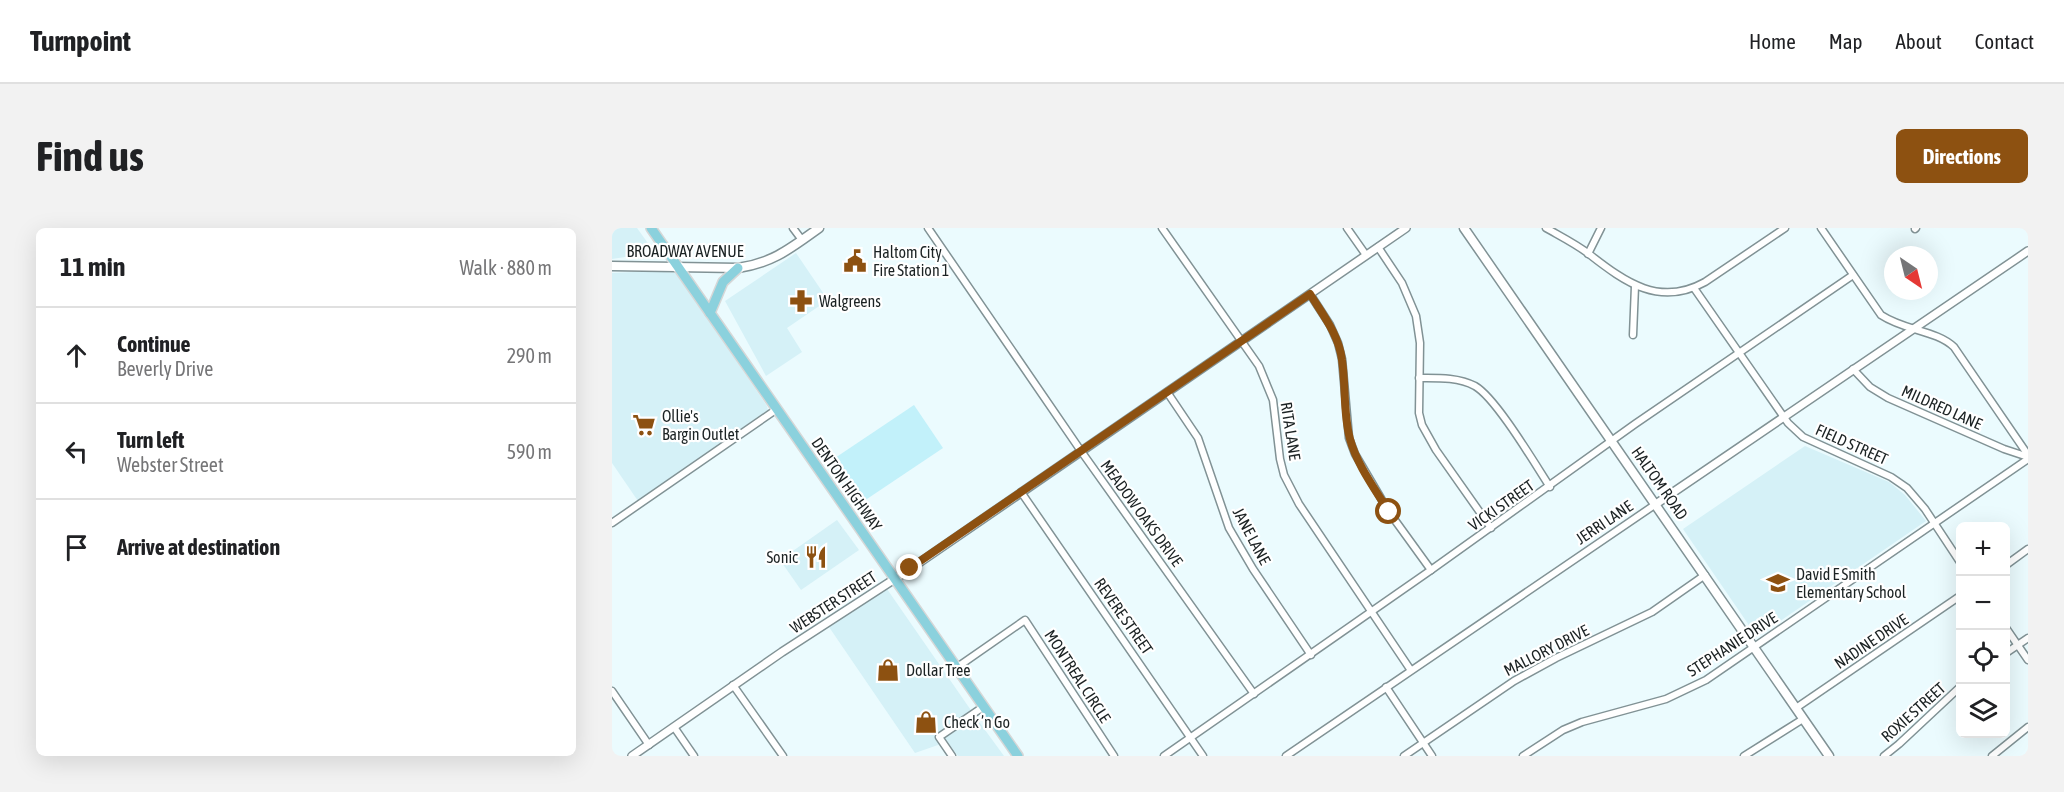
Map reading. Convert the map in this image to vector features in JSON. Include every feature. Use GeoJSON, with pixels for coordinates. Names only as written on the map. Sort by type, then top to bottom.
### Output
{"type":"FeatureCollection","features":[{"type":"Feature","properties":{"kind":"main road","name":"DENTON HIGHWAY"},"geometry":{"type":"LineString","coordinates":[[651,228],[1018,756]]}},
{"type":"Feature","properties":{"kind":"main road","name":"BROADWAY AVENUE"},"geometry":{"type":"LineString","coordinates":[[612,266],[738,268],[769,261],[819,228]]}},
{"type":"Feature","properties":{"kind":"main road","name":"HALTOM ROAD"},"geometry":{"type":"LineString","coordinates":[[1469,230],[1829,756]]}},
{"type":"Feature","properties":{"kind":"main road"},"geometry":{"type":"LineString","coordinates":[[710,313],[719,288],[738,268]]}},
{"type":"Feature","properties":{"kind":"street"},"geometry":{"type":"LineString","coordinates":[[793,228],[802,240]]}},
{"type":"Feature","properties":{"kind":"street","name":"MEADOW OAKS DRIVE"},"geometry":{"type":"LineString","coordinates":[[928,228],[1081,451],[1254,694]]}},
{"type":"Feature","properties":{"kind":"street","name":"RITA LANE"},"geometry":{"type":"LineString","coordinates":[[1162,228],[1260,366],[1270,391],[1284,475],[1306,517],[1410,669]]}},
{"type":"Feature","properties":{"kind":"street"},"geometry":{"type":"LineString","coordinates":[[1347,228],[1366,255]]}},
{"type":"Feature","properties":{"kind":"street","name":"WEBSTER STREET"},"geometry":{"type":"LineString","coordinates":[[632,756],[1406,228]]}},
{"type":"Feature","properties":{"kind":"street"},"geometry":{"type":"LineString","coordinates":[[1546,228],[1635,286],[1655,292],[1671,293],[1694,288],[1785,228]]}},
{"type":"Feature","properties":{"kind":"street"},"geometry":{"type":"LineString","coordinates":[[1588,254],[1601,228]]}},
{"type":"Feature","properties":{"kind":"street"},"geometry":{"type":"LineString","coordinates":[[1821,228],[1881,315],[1912,330],[1939,336],[1954,347],[2028,457]]}},
{"type":"Feature","properties":{"kind":"street"},"geometry":{"type":"LineString","coordinates":[[1378,247],[1402,283],[1416,316],[1420,343],[1419,413],[1428,438],[1491,528]]}},
{"type":"Feature","properties":{"kind":"street","name":"JERRI LANE"},"geometry":{"type":"LineString","coordinates":[[1286,756],[1410,669],[2028,251]]}},
{"type":"Feature","properties":{"kind":"street","name":"VICKI STREET"},"geometry":{"type":"LineString","coordinates":[[1164,756],[1550,487],[1612,441],[1853,275]]}},
{"type":"Feature","properties":{"kind":"street"},"geometry":{"type":"LineString","coordinates":[[1634,334],[1635,286]]}},
{"type":"Feature","properties":{"kind":"street","name":"FIELD STREET"},"geometry":{"type":"LineString","coordinates":[[1694,288],[1784,417],[1803,437],[1881,472],[1899,483],[1916,498],[1956,556]]}},
{"type":"Feature","properties":{"kind":"street"},"geometry":{"type":"LineString","coordinates":[[1310,294],[1330,325],[1338,343],[1342,359],[1349,438],[1355,454],[1389,512],[1431,570]]}},
{"type":"Feature","properties":{"kind":"street","name":"MILDRED LANE"},"geometry":{"type":"LineString","coordinates":[[1853,369],[1869,387],[1888,398],[2004,449],[2028,457]]}},
{"type":"Feature","properties":{"kind":"street"},"geometry":{"type":"LineString","coordinates":[[1419,378],[1452,379],[1469,383],[1481,390],[1494,404],[1550,487]]}},
{"type":"Feature","properties":{"kind":"street","name":"JANE LANE"},"geometry":{"type":"LineString","coordinates":[[1167,392],[1198,438],[1229,528],[1311,655]]}},
{"type":"Feature","properties":{"kind":"street"},"geometry":{"type":"LineString","coordinates":[[612,523],[777,409]]}},
{"type":"Feature","properties":{"kind":"street","name":"STEPHANIE DRIVE"},"geometry":{"type":"LineString","coordinates":[[1523,756],[1563,730],[1582,722],[1677,695],[1706,680],[2028,457]]}},
{"type":"Feature","properties":{"kind":"street","name":"REVERE STREET"},"geometry":{"type":"LineString","coordinates":[[1021,492],[1203,756]]}},
{"type":"Feature","properties":{"kind":"street"},"geometry":{"type":"LineString","coordinates":[[2010,562],[2028,549]]}},
{"type":"Feature","properties":{"kind":"street","name":"MALLORY DRIVE"},"geometry":{"type":"LineString","coordinates":[[1404,756],[1514,681],[1652,612],[1705,576]]}},
{"type":"Feature","properties":{"kind":"street","name":"NADINE DRIVE"},"geometry":{"type":"LineString","coordinates":[[1796,708],[1956,599]]}},
{"type":"Feature","properties":{"kind":"street","name":"MONTREAL CIRCLE"},"geometry":{"type":"LineString","coordinates":[[956,668],[1025,620],[1114,756]]}},
{"type":"Feature","properties":{"kind":"street"},"geometry":{"type":"LineString","coordinates":[[2007,630],[2028,660]]}},
{"type":"Feature","properties":{"kind":"street"},"geometry":{"type":"LineString","coordinates":[[2010,650],[2028,638]]}},
{"type":"Feature","properties":{"kind":"street"},"geometry":{"type":"LineString","coordinates":[[733,685],[783,756]]}},
{"type":"Feature","properties":{"kind":"street"},"geometry":{"type":"LineString","coordinates":[[1386,687],[1431,756]]}},
{"type":"Feature","properties":{"kind":"street"},"geometry":{"type":"LineString","coordinates":[[612,691],[649,745]]}},
{"type":"Feature","properties":{"kind":"street","name":"ROXIE STREET"},"geometry":{"type":"LineString","coordinates":[[1884,756],[1956,691]]}},
{"type":"Feature","properties":{"kind":"street"},"geometry":{"type":"LineString","coordinates":[[952,756],[939,737],[983,707]]}},
{"type":"Feature","properties":{"kind":"street"},"geometry":{"type":"LineString","coordinates":[[1744,756],[1803,718]]}},
{"type":"Feature","properties":{"kind":"street"},"geometry":{"type":"LineString","coordinates":[[674,727],[694,756]]}},
{"type":"Feature","properties":{"kind":"street"},"geometry":{"type":"LineString","coordinates":[[1992,756],[2028,727]]}},
{"type":"Feature","properties":{"kind":"shaded area"},"geometry":{"type":"Polygon","coordinates":[[[612,228],[637,228],[650,246],[638,255],[612,259],[612,228]]]}},
{"type":"Feature","properties":{"kind":"shaded area"},"geometry":{"type":"Polygon","coordinates":[[[796,253],[828,300],[787,328],[802,352],[766,376],[725,301],[796,253]]]}},
{"type":"Feature","properties":{"kind":"shaded area"},"geometry":{"type":"Polygon","coordinates":[[[654,271],[675,273],[679,276],[768,410],[638,501],[612,463],[612,273],[654,271]]]}},
{"type":"Feature","properties":{"kind":"shaded area"},"geometry":{"type":"Polygon","coordinates":[[[914,405],[943,448],[855,507],[826,464],[914,405]]]}},
{"type":"Feature","properties":{"kind":"shaded area","name":"David E Smith Elementary School"},"geometry":{"type":"Polygon","coordinates":[[[1805,446],[1889,482],[1905,495],[1926,521],[1757,637],[1683,529],[1805,446]]]}},
{"type":"Feature","properties":{"kind":"shaded area"},"geometry":{"type":"Polygon","coordinates":[[[837,520],[859,550],[801,590],[780,560],[837,520]]]}},
{"type":"Feature","properties":{"kind":"shaded area"},"geometry":{"type":"Polygon","coordinates":[[[887,589],[1004,756],[958,756],[946,740],[915,753],[829,627],[887,589]]]}},
{"type":"Feature","properties":{"kind":"place","name":"Haltom City Fire Station 1"},"geometry":{"type":"Point","coordinates":[855,261]}},
{"type":"Feature","properties":{"kind":"place","name":"Walgreens"},"geometry":{"type":"Point","coordinates":[801,301]}},
{"type":"Feature","properties":{"kind":"place","name":"Ollie's Bargin Outlet"},"geometry":{"type":"Point","coordinates":[644,425]}},
{"type":"Feature","properties":{"kind":"place","name":"Sonic"},"geometry":{"type":"Point","coordinates":[816,557]}},
{"type":"Feature","properties":{"kind":"place","name":"David E Smith Elementary School"},"geometry":{"type":"Point","coordinates":[1778,583]}},
{"type":"Feature","properties":{"kind":"place","name":"Dollar Tree"},"geometry":{"type":"Point","coordinates":[888,670]}},
{"type":"Feature","properties":{"kind":"place","name":"Check ’n Go"},"geometry":{"type":"Point","coordinates":[926,722]}},
{"type":"Feature","properties":{"kind":"route"},"geometry":{"type":"LineString","coordinates":[[910,568],[1310,294],[1330,325],[1338,343],[1342,359],[1349,438],[1361,466],[1389,512]]}}]}
